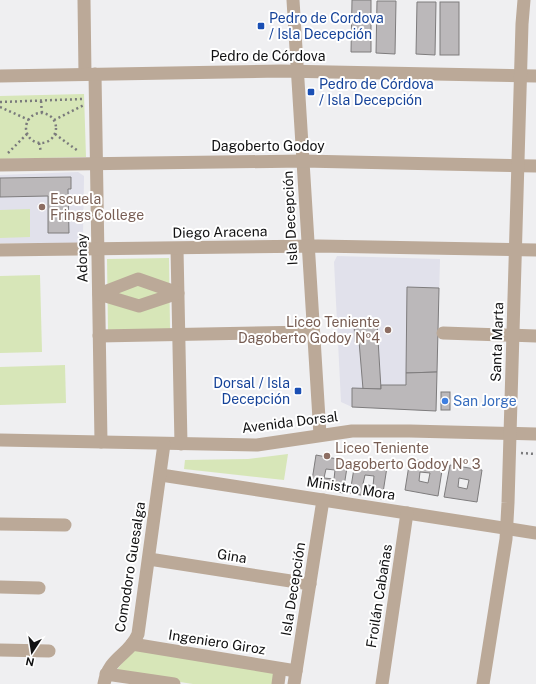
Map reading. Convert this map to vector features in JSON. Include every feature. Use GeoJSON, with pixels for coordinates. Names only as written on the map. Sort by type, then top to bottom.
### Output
{"type":"FeatureCollection","features":[{"type":"Feature","properties":{"kind":"street","name":"Adonay"},"geometry":{"type":"LineString","coordinates":[[84,0],[90,74],[95,99],[101,442]]}},
{"type":"Feature","properties":{"kind":"street","name":"Isla Decepción"},"geometry":{"type":"LineString","coordinates":[[292,0],[320,435]]}},
{"type":"Feature","properties":{"kind":"street","name":"Santa Marta"},"geometry":{"type":"LineString","coordinates":[[483,684],[507,528],[524,0]]}},
{"type":"Feature","properties":{"kind":"street","name":"Pedro de Córdova"},"geometry":{"type":"LineString","coordinates":[[0,76],[297,71],[536,76]]}},
{"type":"Feature","properties":{"kind":"street","name":"Dagoberto Godoy"},"geometry":{"type":"LineString","coordinates":[[2,161],[96,164],[303,161],[536,166]]}},
{"type":"Feature","properties":{"kind":"street","name":"Diego Aracena"},"geometry":{"type":"LineString","coordinates":[[0,250],[177,249],[308,246],[536,250]]}},
{"type":"Feature","properties":{"kind":"street"},"geometry":{"type":"LineString","coordinates":[[177,249],[180,444]]}},
{"type":"Feature","properties":{"kind":"street"},"geometry":{"type":"LineString","coordinates":[[99,294],[138,279],[178,293]]}},
{"type":"Feature","properties":{"kind":"street"},"geometry":{"type":"LineString","coordinates":[[99,294],[138,306],[178,293]]}},
{"type":"Feature","properties":{"kind":"street"},"geometry":{"type":"LineString","coordinates":[[99,336],[313,332]]}},
{"type":"Feature","properties":{"kind":"street"},"geometry":{"type":"LineString","coordinates":[[442,333],[536,336]]}},
{"type":"Feature","properties":{"kind":"street","name":"Avenida Dorsal"},"geometry":{"type":"LineString","coordinates":[[0,440],[257,445],[352,431],[536,434]]}},
{"type":"Feature","properties":{"kind":"street","name":"Comodoro Guesalga"},"geometry":{"type":"LineString","coordinates":[[105,679],[111,664],[132,644],[139,630],[164,444]]}},
{"type":"Feature","properties":{"kind":"street","name":"Ministro Mora"},"geometry":{"type":"LineString","coordinates":[[161,475],[536,533]]}},
{"type":"Feature","properties":{"kind":"street","name":"Isla Decepción"},"geometry":{"type":"LineString","coordinates":[[295,678],[323,500]]}},
{"type":"Feature","properties":{"kind":"street","name":"Froilán Cabañas"},"geometry":{"type":"LineString","coordinates":[[382,684],[407,513]]}},
{"type":"Feature","properties":{"kind":"street"},"geometry":{"type":"LineString","coordinates":[[0,524],[65,525]]}},
{"type":"Feature","properties":{"kind":"street","name":"Gina"},"geometry":{"type":"LineString","coordinates":[[149,559],[310,584]]}},
{"type":"Feature","properties":{"kind":"street"},"geometry":{"type":"LineString","coordinates":[[0,587],[39,588]]}},
{"type":"Feature","properties":{"kind":"street","name":"Ingeniero Giroz"},"geometry":{"type":"LineString","coordinates":[[132,644],[280,668],[295,678]]}},
{"type":"Feature","properties":{"kind":"street"},"geometry":{"type":"LineString","coordinates":[[0,650],[48,651]]}},
{"type":"Feature","properties":{"kind":"street"},"geometry":{"type":"LineString","coordinates":[[278,684],[280,668]]}},
{"type":"Feature","properties":{"kind":"street"},"geometry":{"type":"LineString","coordinates":[[105,679],[174,684]]}},
{"type":"Feature","properties":{"kind":"path"},"geometry":{"type":"LineString","coordinates":[[0,102],[95,99]]}},
{"type":"Feature","properties":{"kind":"path"},"geometry":{"type":"LineString","coordinates":[[54,120],[95,99]]}},
{"type":"Feature","properties":{"kind":"path"},"geometry":{"type":"LineString","coordinates":[[41,101],[42,113]]}},
{"type":"Feature","properties":{"kind":"path"},"geometry":{"type":"LineString","coordinates":[[0,107],[29,120]]}},
{"type":"Feature","properties":{"kind":"path"},"geometry":{"type":"LineString","coordinates":[[42,113],[47,114],[54,120],[57,130],[56,134],[49,142],[34,142],[27,134],[27,124],[32,116],[42,113]]}},
{"type":"Feature","properties":{"kind":"path"},"geometry":{"type":"LineString","coordinates":[[2,161],[27,134]]}},
{"type":"Feature","properties":{"kind":"path"},"geometry":{"type":"LineString","coordinates":[[56,134],[96,164]]}},
{"type":"Feature","properties":{"kind":"shaded area","name":"Escuela Frings College"},"geometry":{"type":"Polygon","coordinates":[[[78,172],[84,176],[83,237],[78,243],[0,243],[0,175],[78,172]]]}},
{"type":"Feature","properties":{"kind":"shaded area","name":"Liceo Teniente Dagoberto Godoy Nº4"},"geometry":{"type":"Polygon","coordinates":[[[337,256],[440,259],[436,411],[352,407],[341,402],[334,262],[337,256]]]}},
{"type":"Feature","properties":{"kind":"green space"},"geometry":{"type":"Polygon","coordinates":[[[84,94],[86,157],[0,159],[0,96],[84,94]]]}},
{"type":"Feature","properties":{"kind":"green space"},"geometry":{"type":"Polygon","coordinates":[[[30,209],[30,237],[0,238],[0,210],[30,209]]]}},
{"type":"Feature","properties":{"kind":"green space"},"geometry":{"type":"Polygon","coordinates":[[[169,258],[170,329],[108,330],[107,259],[169,258]]]}},
{"type":"Feature","properties":{"kind":"green space"},"geometry":{"type":"Polygon","coordinates":[[[40,275],[42,352],[0,353],[0,276],[40,275]]]}},
{"type":"Feature","properties":{"kind":"green space"},"geometry":{"type":"Polygon","coordinates":[[[65,365],[66,403],[0,405],[0,367],[65,365]]]}},
{"type":"Feature","properties":{"kind":"green space"},"geometry":{"type":"Polygon","coordinates":[[[288,454],[284,480],[184,469],[185,460],[248,459],[288,454]]]}},
{"type":"Feature","properties":{"kind":"green space"},"geometry":{"type":"Polygon","coordinates":[[[135,647],[274,671],[272,684],[193,684],[115,672],[135,647]]]}},
{"type":"Feature","properties":{"kind":"building"},"geometry":{"type":"Polygon","coordinates":[[[352,0],[371,0],[371,52],[351,52],[352,0]]]}},
{"type":"Feature","properties":{"kind":"building"},"geometry":{"type":"Polygon","coordinates":[[[377,1],[396,1],[395,54],[376,53],[377,1]]]}},
{"type":"Feature","properties":{"kind":"building"},"geometry":{"type":"Polygon","coordinates":[[[417,2],[436,2],[435,55],[416,54],[417,2]]]}},
{"type":"Feature","properties":{"kind":"building"},"geometry":{"type":"Polygon","coordinates":[[[440,2],[459,2],[459,55],[440,55],[440,2]]]}},
{"type":"Feature","properties":{"kind":"building"},"geometry":{"type":"Polygon","coordinates":[[[71,177],[71,189],[68,189],[69,233],[48,233],[48,196],[0,197],[0,178],[71,177]]]}},
{"type":"Feature","properties":{"kind":"building"},"geometry":{"type":"Polygon","coordinates":[[[407,287],[439,288],[437,372],[406,373],[407,287]]]}},
{"type":"Feature","properties":{"kind":"building"},"geometry":{"type":"Polygon","coordinates":[[[377,323],[381,389],[363,389],[359,341],[355,342],[354,325],[377,323]]]}},
{"type":"Feature","properties":{"kind":"building"},"geometry":{"type":"Polygon","coordinates":[[[437,372],[436,411],[352,407],[352,388],[381,389],[381,385],[406,385],[406,373],[437,372]]]}},
{"type":"Feature","properties":{"kind":"building","name":"San Jorge"},"geometry":{"type":"Polygon","coordinates":[[[441,392],[450,392],[450,410],[441,410],[441,392]]]}},
{"type":"Feature","properties":{"kind":"building"},"geometry":{"type":"Polygon","coordinates":[[[316,455],[348,461],[343,493],[311,487],[316,455]],[[326,469],[324,478],[334,479],[335,470],[326,469]]]}},
{"type":"Feature","properties":{"kind":"building"},"geometry":{"type":"Polygon","coordinates":[[[410,459],[443,464],[438,496],[405,490],[410,459]],[[420,472],[419,481],[428,483],[430,473],[420,472]]]}},
{"type":"Feature","properties":{"kind":"building"},"geometry":{"type":"Polygon","coordinates":[[[355,462],[387,467],[382,499],[350,493],[355,462]],[[365,475],[363,484],[373,486],[374,476],[365,475]]]}},
{"type":"Feature","properties":{"kind":"building"},"geometry":{"type":"Polygon","coordinates":[[[450,465],[482,470],[477,502],[444,497],[450,465]],[[459,478],[458,487],[467,489],[469,480],[459,478]]]}},
{"type":"Feature","properties":{"kind":"place","name":"Pedro de Cordova / Isla Decepción"},"geometry":{"type":"Point","coordinates":[261,26]}},
{"type":"Feature","properties":{"kind":"place","name":"Pedro de Córdova / Isla Decepción"},"geometry":{"type":"Point","coordinates":[311,92]}},
{"type":"Feature","properties":{"kind":"place","name":"Escuela Frings College"},"geometry":{"type":"Point","coordinates":[42,207]}},
{"type":"Feature","properties":{"kind":"place","name":"Liceo Teniente Dagoberto Godoy Nº4"},"geometry":{"type":"Point","coordinates":[388,330]}},
{"type":"Feature","properties":{"kind":"place","name":"Dorsal / Isla Decepción"},"geometry":{"type":"Point","coordinates":[298,391]}},
{"type":"Feature","properties":{"kind":"place","name":"San Jorge"},"geometry":{"type":"Point","coordinates":[445,401]}},
{"type":"Feature","properties":{"kind":"place","name":"Liceo Teniente Dagoberto Godoy Nº 3"},"geometry":{"type":"Point","coordinates":[327,456]}}]}
